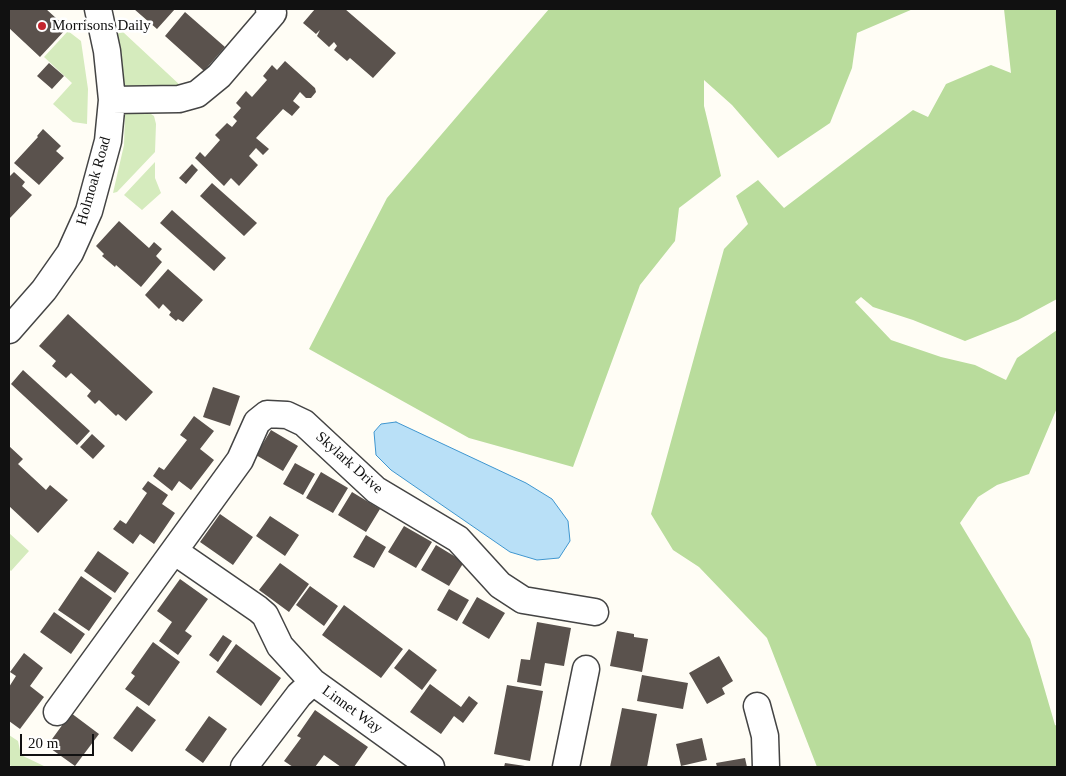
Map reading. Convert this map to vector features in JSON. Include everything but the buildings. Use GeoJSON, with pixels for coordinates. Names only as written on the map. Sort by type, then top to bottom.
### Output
{"type":"FeatureCollection","features":[{"type":"Feature","properties":{"kind":"street","name":"Holmoak Road"},"geometry":{"type":"LineString","coordinates":[[9,330],[44,290],[70,253],[89,211],[108,142],[112,100],[107,51],[98,9]]}},
{"type":"Feature","properties":{"kind":"street"},"geometry":{"type":"LineString","coordinates":[[112,100],[179,99],[197,94],[219,76],[267,20],[273,12],[269,9]]}},
{"type":"Feature","properties":{"kind":"street","name":"Skylark Drive"},"geometry":{"type":"LineString","coordinates":[[57,712],[240,460],[257,422],[267,414],[287,415],[304,423],[376,490],[458,539],[500,585],[523,600],[595,612]]}},
{"type":"Feature","properties":{"kind":"street"},"geometry":{"type":"LineString","coordinates":[[174,551],[258,608],[265,615],[280,646],[313,682]]}},
{"type":"Feature","properties":{"kind":"street"},"geometry":{"type":"LineString","coordinates":[[566,767],[586,669]]}},
{"type":"Feature","properties":{"kind":"street","name":"Linnet Way"},"geometry":{"type":"LineString","coordinates":[[244,767],[299,695],[313,682],[431,767]]}},
{"type":"Feature","properties":{"kind":"street"},"geometry":{"type":"LineString","coordinates":[[757,706],[765,736],[766,767]]}},
{"type":"Feature","properties":{"kind":"green space"},"geometry":{"type":"Polygon","coordinates":[[[549,9],[913,9],[857,33],[852,68],[830,123],[778,158],[732,105],[704,80],[704,106],[721,176],[679,208],[675,241],[640,285],[573,467],[469,438],[309,349],[387,198],[549,9]]]}},
{"type":"Feature","properties":{"kind":"green space"},"geometry":{"type":"Polygon","coordinates":[[[1004,9],[1057,9],[1057,299],[1018,320],[965,341],[913,320],[873,307],[861,297],[855,302],[891,340],[941,357],[975,365],[1006,380],[1017,358],[1057,330],[1057,408],[1029,474],[997,485],[978,497],[960,523],[1030,639],[1055,725],[1057,726],[1057,767],[817,767],[767,638],[699,567],[673,550],[651,514],[724,249],[748,224],[736,196],[758,180],[784,208],[913,110],[928,117],[946,84],[991,65],[1011,73],[1004,9]]]}},
{"type":"Feature","properties":{"kind":"green space"},"geometry":{"type":"Polygon","coordinates":[[[68,31],[81,41],[88,89],[87,124],[73,122],[53,104],[72,83],[44,57],[68,31]]]}},
{"type":"Feature","properties":{"kind":"green space"},"geometry":{"type":"Polygon","coordinates":[[[123,32],[181,86],[125,87],[122,81],[123,67],[116,34],[123,32]]]}},
{"type":"Feature","properties":{"kind":"green space"},"geometry":{"type":"Polygon","coordinates":[[[134,109],[148,112],[154,116],[156,124],[155,152],[117,192],[113,193],[124,145],[125,114],[134,109]]]}},
{"type":"Feature","properties":{"kind":"green space"},"geometry":{"type":"Polygon","coordinates":[[[155,162],[155,178],[161,193],[142,210],[124,195],[155,162]]]}},
{"type":"Feature","properties":{"kind":"green space"},"geometry":{"type":"Polygon","coordinates":[[[9,533],[29,551],[11,571],[9,569],[9,533]]]}},
{"type":"Feature","properties":{"kind":"green space"},"geometry":{"type":"Polygon","coordinates":[[[9,735],[18,741],[21,755],[46,767],[12,767],[9,764],[9,735]]]}},
{"type":"Feature","properties":{"kind":"water"},"geometry":{"type":"Polygon","coordinates":[[[396,422],[526,483],[552,499],[568,521],[570,541],[559,558],[537,560],[510,552],[391,470],[376,455],[374,432],[381,424],[396,422]]]}},
{"type":"Feature","properties":{"kind":"place","name":"Morrisons Daily"},"geometry":{"type":"Point","coordinates":[42,26]}}]}
